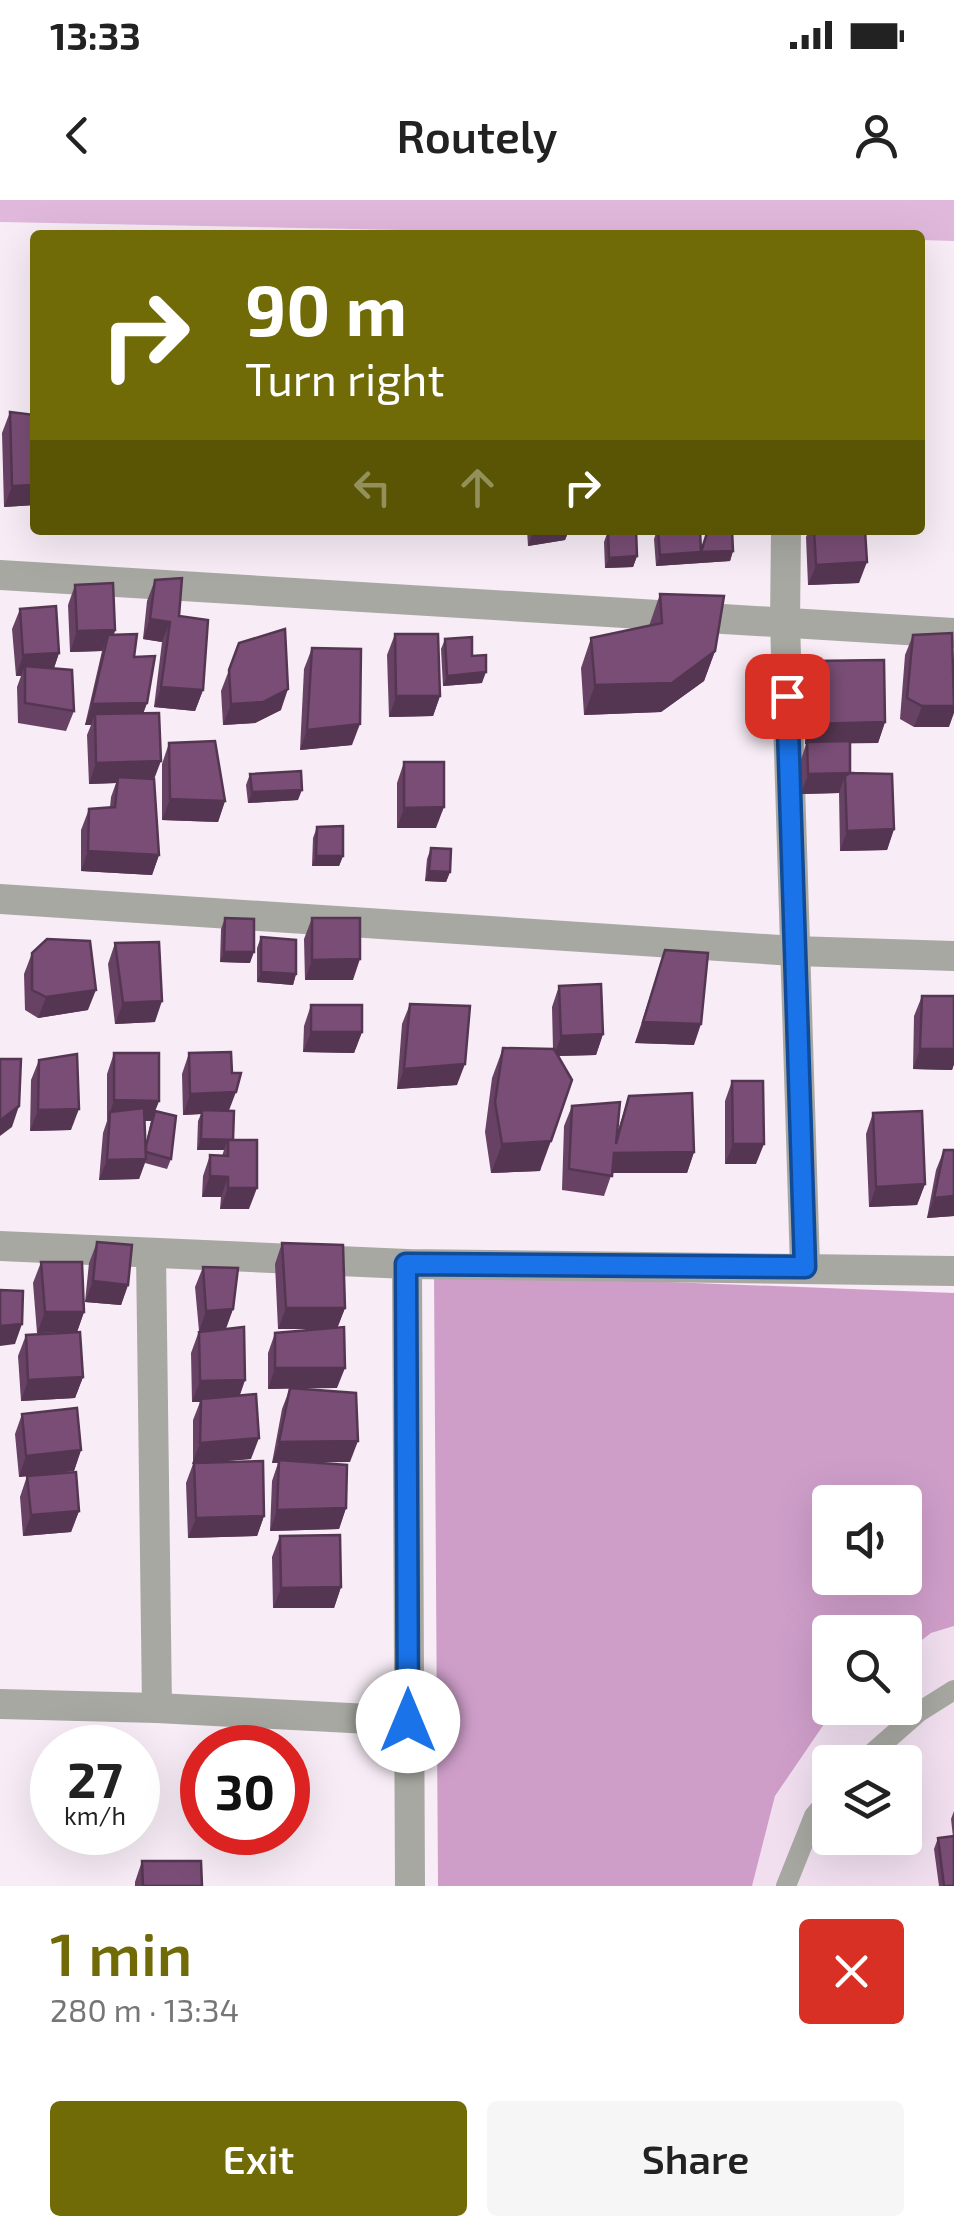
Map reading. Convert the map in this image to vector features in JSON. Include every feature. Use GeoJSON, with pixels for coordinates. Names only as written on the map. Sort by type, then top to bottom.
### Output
{"type":"FeatureCollection","features":[{"type":"Feature","properties":{"kind":"street"},"geometry":{"type":"LineString","coordinates":[[786,535],[785,624],[805,1267]]}},
{"type":"Feature","properties":{"kind":"street"},"geometry":{"type":"LineString","coordinates":[[0,574],[954,633]]}},
{"type":"Feature","properties":{"kind":"street"},"geometry":{"type":"LineString","coordinates":[[0,899],[794,951],[954,956]]}},
{"type":"Feature","properties":{"kind":"street"},"geometry":{"type":"LineString","coordinates":[[0,1246],[406,1264],[954,1271]]}},
{"type":"Feature","properties":{"kind":"street"},"geometry":{"type":"LineString","coordinates":[[151,1253],[157,1708]]}},
{"type":"Feature","properties":{"kind":"street"},"geometry":{"type":"LineString","coordinates":[[406,1264],[410,1886]]}},
{"type":"Feature","properties":{"kind":"street"},"geometry":{"type":"LineString","coordinates":[[0,1704],[408,1721]]}},
{"type":"Feature","properties":{"kind":"lane"},"geometry":{"type":"LineString","coordinates":[[881,1745],[919,1712],[954,1690]]}},
{"type":"Feature","properties":{"kind":"lane"},"geometry":{"type":"LineString","coordinates":[[786,1886],[812,1821]]}},
{"type":"Feature","properties":{"kind":"shaded area"},"geometry":{"type":"Polygon","coordinates":[[[0,200],[954,200],[954,241],[925,240],[925,230],[401,230],[0,222],[0,200]]]}},
{"type":"Feature","properties":{"kind":"shaded area"},"geometry":{"type":"Polygon","coordinates":[[[434,1273],[954,1293],[954,1626],[922,1640],[922,1615],[812,1615],[812,1725],[823,1725],[775,1796],[752,1886],[438,1886],[434,1273]]]}},
{"type":"Feature","properties":{"kind":"shaded area"},"geometry":{"type":"Polygon","coordinates":[[[954,1626],[954,1886],[752,1886],[775,1796],[823,1725],[922,1725],[922,1640],[954,1626]]]}},
{"type":"Feature","properties":{"kind":"building"},"geometry":{"type":"Polygon","coordinates":[[[10,412],[30,414],[30,485],[12,486],[10,412]]]}},
{"type":"Feature","properties":{"kind":"building"},"geometry":{"type":"Polygon","coordinates":[[[608,535],[636,535],[637,556],[609,558],[608,535]]]}},
{"type":"Feature","properties":{"kind":"building"},"geometry":{"type":"Polygon","coordinates":[[[658,535],[700,535],[701,552],[660,555],[658,535]]]}},
{"type":"Feature","properties":{"kind":"building"},"geometry":{"type":"Polygon","coordinates":[[[706,535],[732,535],[733,551],[701,552],[706,535]]]}},
{"type":"Feature","properties":{"kind":"building"},"geometry":{"type":"Polygon","coordinates":[[[814,535],[865,535],[867,562],[816,565],[814,535]]]}},
{"type":"Feature","properties":{"kind":"building"},"geometry":{"type":"Polygon","coordinates":[[[182,578],[179,616],[208,620],[203,690],[161,687],[170,622],[150,619],[155,580],[182,578]]]}},
{"type":"Feature","properties":{"kind":"building"},"geometry":{"type":"Polygon","coordinates":[[[113,583],[115,630],[77,631],[75,585],[113,583]]]}},
{"type":"Feature","properties":{"kind":"building"},"geometry":{"type":"Polygon","coordinates":[[[660,594],[724,596],[715,651],[672,683],[595,685],[591,638],[662,623],[660,594]]]}},
{"type":"Feature","properties":{"kind":"building"},"geometry":{"type":"Polygon","coordinates":[[[56,606],[59,653],[23,655],[20,609],[56,606]]]}},
{"type":"Feature","properties":{"kind":"building"},"geometry":{"type":"Polygon","coordinates":[[[285,629],[288,689],[263,702],[231,704],[229,670],[239,643],[285,629]]]}},
{"type":"Feature","properties":{"kind":"building"},"geometry":{"type":"Polygon","coordinates":[[[952,633],[954,706],[922,706],[907,698],[913,635],[952,633]]]}},
{"type":"Feature","properties":{"kind":"building"},"geometry":{"type":"Polygon","coordinates":[[[137,634],[134,657],[155,656],[147,703],[92,704],[108,635],[137,634]]]}},
{"type":"Feature","properties":{"kind":"building"},"geometry":{"type":"Polygon","coordinates":[[[395,634],[438,634],[440,696],[396,696],[395,634]]]}},
{"type":"Feature","properties":{"kind":"building"},"geometry":{"type":"Polygon","coordinates":[[[472,637],[472,656],[486,655],[486,672],[447,676],[445,639],[472,637]]]}},
{"type":"Feature","properties":{"kind":"building"},"geometry":{"type":"Polygon","coordinates":[[[312,648],[361,649],[360,724],[307,730],[312,648]]]}},
{"type":"Feature","properties":{"kind":"building"},"geometry":{"type":"Polygon","coordinates":[[[884,660],[885,722],[812,724],[811,661],[884,660]]]}},
{"type":"Feature","properties":{"kind":"building"},"geometry":{"type":"Polygon","coordinates":[[[25,666],[72,670],[74,711],[25,703],[25,666]]]}},
{"type":"Feature","properties":{"kind":"building"},"geometry":{"type":"Polygon","coordinates":[[[159,713],[161,761],[96,763],[95,714],[159,713]]]}},
{"type":"Feature","properties":{"kind":"building"},"geometry":{"type":"Polygon","coordinates":[[[215,741],[225,801],[170,799],[169,743],[215,741]]]}},
{"type":"Feature","properties":{"kind":"building"},"geometry":{"type":"Polygon","coordinates":[[[850,741],[850,773],[808,774],[807,742],[850,741]]]}},
{"type":"Feature","properties":{"kind":"building"},"geometry":{"type":"Polygon","coordinates":[[[404,762],[444,762],[444,807],[404,808],[404,762]]]}},
{"type":"Feature","properties":{"kind":"building"},"geometry":{"type":"Polygon","coordinates":[[[301,771],[302,790],[252,792],[250,774],[301,771]]]}},
{"type":"Feature","properties":{"kind":"building"},"geometry":{"type":"Polygon","coordinates":[[[892,774],[894,829],[847,831],[845,776],[892,774]]]}},
{"type":"Feature","properties":{"kind":"building"},"geometry":{"type":"Polygon","coordinates":[[[118,777],[154,779],[159,855],[88,851],[89,809],[115,807],[118,777]]]}},
{"type":"Feature","properties":{"kind":"building"},"geometry":{"type":"Polygon","coordinates":[[[343,826],[343,856],[316,856],[317,827],[343,826]]]}},
{"type":"Feature","properties":{"kind":"building"},"geometry":{"type":"Polygon","coordinates":[[[431,848],[451,849],[450,872],[429,871],[431,848]]]}},
{"type":"Feature","properties":{"kind":"building"},"geometry":{"type":"Polygon","coordinates":[[[225,918],[254,919],[254,952],[224,952],[225,918]]]}},
{"type":"Feature","properties":{"kind":"building"},"geometry":{"type":"Polygon","coordinates":[[[312,918],[360,918],[360,959],[312,960],[312,918]]]}},
{"type":"Feature","properties":{"kind":"building"},"geometry":{"type":"Polygon","coordinates":[[[261,937],[296,940],[296,974],[261,972],[261,937]]]}},
{"type":"Feature","properties":{"kind":"building"},"geometry":{"type":"Polygon","coordinates":[[[47,939],[90,941],[96,990],[46,997],[32,990],[32,953],[47,939]]]}},
{"type":"Feature","properties":{"kind":"building"},"geometry":{"type":"Polygon","coordinates":[[[159,942],[162,1001],[123,1003],[115,943],[159,942]]]}},
{"type":"Feature","properties":{"kind":"building"},"geometry":{"type":"Polygon","coordinates":[[[665,950],[708,953],[701,1024],[643,1022],[665,950]]]}},
{"type":"Feature","properties":{"kind":"building"},"geometry":{"type":"Polygon","coordinates":[[[601,984],[603,1034],[561,1036],[559,986],[601,984]]]}},
{"type":"Feature","properties":{"kind":"building"},"geometry":{"type":"Polygon","coordinates":[[[922,996],[954,996],[954,1049],[920,1049],[922,996]]]}},
{"type":"Feature","properties":{"kind":"building"},"geometry":{"type":"Polygon","coordinates":[[[410,1004],[470,1006],[465,1064],[404,1069],[410,1004]]]}},
{"type":"Feature","properties":{"kind":"building"},"geometry":{"type":"Polygon","coordinates":[[[311,1005],[362,1005],[362,1032],[311,1032],[311,1005]]]}},
{"type":"Feature","properties":{"kind":"building"},"geometry":{"type":"Polygon","coordinates":[[[503,1048],[554,1049],[572,1080],[551,1141],[502,1144],[495,1102],[503,1048]]]}},
{"type":"Feature","properties":{"kind":"building"},"geometry":{"type":"Polygon","coordinates":[[[231,1052],[232,1073],[241,1073],[236,1092],[190,1094],[189,1053],[231,1052]]]}},
{"type":"Feature","properties":{"kind":"building"},"geometry":{"type":"Polygon","coordinates":[[[114,1053],[159,1053],[159,1101],[114,1100],[114,1053]]]}},
{"type":"Feature","properties":{"kind":"building"},"geometry":{"type":"Polygon","coordinates":[[[77,1054],[79,1109],[38,1110],[39,1060],[77,1054]]]}},
{"type":"Feature","properties":{"kind":"building"},"geometry":{"type":"Polygon","coordinates":[[[0,1059],[21,1059],[19,1106],[2,1119],[0,1119],[0,1059]]]}},
{"type":"Feature","properties":{"kind":"building"},"geometry":{"type":"Polygon","coordinates":[[[732,1081],[763,1081],[764,1144],[733,1144],[732,1081]]]}},
{"type":"Feature","properties":{"kind":"building"},"geometry":{"type":"Polygon","coordinates":[[[692,1093],[694,1152],[614,1153],[612,1176],[569,1169],[572,1106],[620,1102],[616,1144],[629,1096],[692,1093]]]}},
{"type":"Feature","properties":{"kind":"building"},"geometry":{"type":"Polygon","coordinates":[[[144,1108],[146,1159],[107,1160],[110,1112],[144,1108]]]}},
{"type":"Feature","properties":{"kind":"building"},"geometry":{"type":"Polygon","coordinates":[[[202,1110],[234,1111],[233,1140],[201,1139],[202,1110]]]}},
{"type":"Feature","properties":{"kind":"building"},"geometry":{"type":"Polygon","coordinates":[[[155,1111],[176,1116],[171,1159],[146,1152],[155,1111]]]}},
{"type":"Feature","properties":{"kind":"building"},"geometry":{"type":"Polygon","coordinates":[[[922,1111],[925,1184],[876,1187],[873,1113],[922,1111]]]}},
{"type":"Feature","properties":{"kind":"building"},"geometry":{"type":"Polygon","coordinates":[[[228,1140],[257,1140],[257,1188],[228,1188],[228,1177],[210,1176],[210,1155],[228,1156],[228,1140]]]}},
{"type":"Feature","properties":{"kind":"building"},"geometry":{"type":"Polygon","coordinates":[[[944,1150],[954,1150],[954,1196],[934,1198],[944,1150]]]}},
{"type":"Feature","properties":{"kind":"building"},"geometry":{"type":"Polygon","coordinates":[[[97,1242],[132,1245],[128,1285],[93,1281],[97,1242]]]}},
{"type":"Feature","properties":{"kind":"building"},"geometry":{"type":"Polygon","coordinates":[[[282,1243],[343,1245],[345,1308],[286,1308],[282,1243]]]}},
{"type":"Feature","properties":{"kind":"building"},"geometry":{"type":"Polygon","coordinates":[[[41,1262],[82,1262],[84,1312],[45,1312],[41,1262]]]}},
{"type":"Feature","properties":{"kind":"building"},"geometry":{"type":"Polygon","coordinates":[[[203,1267],[238,1268],[233,1309],[206,1311],[203,1267]]]}},
{"type":"Feature","properties":{"kind":"building"},"geometry":{"type":"Polygon","coordinates":[[[0,1290],[23,1291],[22,1324],[0,1326],[0,1290]]]}},
{"type":"Feature","properties":{"kind":"building"},"geometry":{"type":"Polygon","coordinates":[[[244,1327],[245,1380],[200,1381],[199,1332],[244,1327]]]}},
{"type":"Feature","properties":{"kind":"building"},"geometry":{"type":"Polygon","coordinates":[[[344,1327],[345,1368],[275,1368],[275,1333],[344,1327]]]}},
{"type":"Feature","properties":{"kind":"building"},"geometry":{"type":"Polygon","coordinates":[[[80,1332],[83,1377],[28,1380],[26,1335],[80,1332]]]}},
{"type":"Feature","properties":{"kind":"building"},"geometry":{"type":"Polygon","coordinates":[[[290,1388],[356,1393],[358,1441],[279,1442],[290,1388]]]}},
{"type":"Feature","properties":{"kind":"building"},"geometry":{"type":"Polygon","coordinates":[[[256,1394],[259,1438],[200,1443],[201,1399],[256,1394]]]}},
{"type":"Feature","properties":{"kind":"building"},"geometry":{"type":"Polygon","coordinates":[[[77,1408],[81,1450],[26,1456],[22,1414],[77,1408]]]}},
{"type":"Feature","properties":{"kind":"building"},"geometry":{"type":"Polygon","coordinates":[[[279,1460],[347,1465],[346,1508],[277,1510],[279,1460]]]}},
{"type":"Feature","properties":{"kind":"building"},"geometry":{"type":"Polygon","coordinates":[[[263,1461],[264,1516],[196,1518],[194,1463],[263,1461]]]}},
{"type":"Feature","properties":{"kind":"building"},"geometry":{"type":"Polygon","coordinates":[[[76,1472],[79,1511],[31,1515],[27,1476],[76,1472]]]}},
{"type":"Feature","properties":{"kind":"building"},"geometry":{"type":"Polygon","coordinates":[[[340,1535],[341,1587],[281,1588],[280,1536],[340,1535]]]}},
{"type":"Feature","properties":{"kind":"building"},"geometry":{"type":"Polygon","coordinates":[[[954,1836],[954,1886],[944,1886],[938,1838],[954,1836]]]}},
{"type":"Feature","properties":{"kind":"building"},"geometry":{"type":"Polygon","coordinates":[[[142,1861],[201,1861],[202,1886],[143,1886],[142,1861]]]}},
{"type":"Feature","properties":{"kind":"route"},"geometry":{"type":"LineString","coordinates":[[408,1721],[406,1264],[805,1267],[787,696]]}}]}
